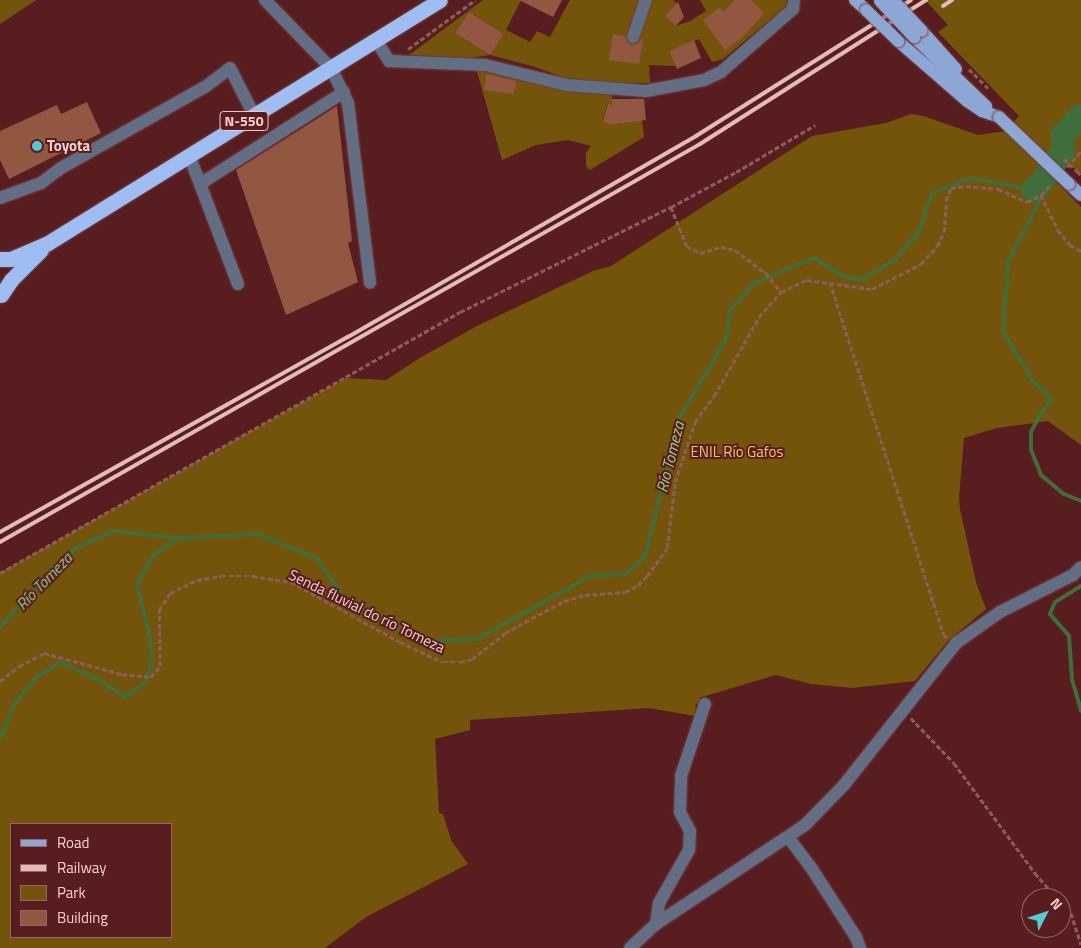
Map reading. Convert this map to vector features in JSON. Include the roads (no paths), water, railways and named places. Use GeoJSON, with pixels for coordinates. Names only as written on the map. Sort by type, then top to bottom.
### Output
{"type":"FeatureCollection","features":[{"type":"Feature","properties":{"kind":"highway","name":"N-550"},"geometry":{"type":"LineString","coordinates":[[0,259],[11,259],[48,243],[440,0]]}},
{"type":"Feature","properties":{"kind":"highway","name":"N-550"},"geometry":{"type":"LineString","coordinates":[[0,292],[48,243]]}},
{"type":"Feature","properties":{"kind":"main road"},"geometry":{"type":"LineString","coordinates":[[855,0],[898,41],[967,101],[982,111],[999,117]]}},
{"type":"Feature","properties":{"kind":"main road"},"geometry":{"type":"LineString","coordinates":[[893,0],[918,34],[982,103],[1081,195]]}},
{"type":"Feature","properties":{"kind":"main road"},"geometry":{"type":"LineString","coordinates":[[879,1],[918,34]]}},
{"type":"Feature","properties":{"kind":"street"},"geometry":{"type":"LineString","coordinates":[[265,0],[331,68],[344,92],[348,103],[370,284]]}},
{"type":"Feature","properties":{"kind":"street"},"geometry":{"type":"LineString","coordinates":[[633,37],[646,0]]}},
{"type":"Feature","properties":{"kind":"street"},"geometry":{"type":"LineString","coordinates":[[376,40],[389,60],[485,65],[567,85],[646,91],[704,80],[721,72],[793,9],[794,0]]}},
{"type":"Feature","properties":{"kind":"street"},"geometry":{"type":"LineString","coordinates":[[0,198],[41,183],[61,168],[205,87],[230,68],[254,115]]}},
{"type":"Feature","properties":{"kind":"street"},"geometry":{"type":"LineString","coordinates":[[200,184],[344,92]]}},
{"type":"Feature","properties":{"kind":"street"},"geometry":{"type":"LineString","coordinates":[[189,155],[238,284]]}},
{"type":"Feature","properties":{"kind":"street"},"geometry":{"type":"LineString","coordinates":[[630,948],[656,924],[805,825],[844,785],[956,643],[1000,612],[1073,575],[1081,566]]}},
{"type":"Feature","properties":{"kind":"street"},"geometry":{"type":"LineString","coordinates":[[656,924],[659,903],[689,850],[690,831],[680,812],[681,776],[705,704]]}},
{"type":"Feature","properties":{"kind":"street"},"geometry":{"type":"LineString","coordinates":[[788,837],[810,866],[847,922],[860,948]]}},
{"type":"Feature","properties":{"kind":"waterway","name":"Río Tomeza"},"geometry":{"type":"LineString","coordinates":[[1033,190],[1038,187],[1063,151],[1063,135],[1081,116]]}},
{"type":"Feature","properties":{"kind":"waterway","name":"Río Tomeza"},"geometry":{"type":"LineString","coordinates":[[0,738],[15,704],[36,678],[60,662],[102,682],[125,697],[143,685],[151,668],[150,637],[137,584],[154,554],[180,538],[257,534],[317,558],[347,602],[419,641],[477,639],[590,576],[626,574],[645,556],[680,416],[726,340],[730,310],[754,283],[814,258],[843,276],[861,280],[896,259],[919,232],[932,193],[972,178],[1033,190],[1037,196],[1039,202],[1008,262],[1003,331],[1033,382],[1044,390],[1052,400],[1041,413],[1031,432],[1031,450],[1041,475],[1064,494],[1081,501]]}},
{"type":"Feature","properties":{"kind":"waterway","name":"Río Tomeza"},"geometry":{"type":"LineString","coordinates":[[0,627],[46,576],[75,549],[112,531],[180,538]]}},
{"type":"Feature","properties":{"kind":"waterway"},"geometry":{"type":"LineString","coordinates":[[1081,586],[1055,602],[1050,614],[1069,636],[1072,679],[1081,711]]}},
{"type":"Feature","properties":{"kind":"railway"},"geometry":{"type":"LineString","coordinates":[[0,532],[348,337],[696,136],[911,0]]}},
{"type":"Feature","properties":{"kind":"railway"},"geometry":{"type":"LineString","coordinates":[[0,542],[700,144],[926,0]]}},
{"type":"Feature","properties":{"kind":"railway"},"geometry":{"type":"LineString","coordinates":[[943,6],[952,0]]}},
{"type":"Feature","properties":{"kind":"place","name":"Toyota"},"geometry":{"type":"Point","coordinates":[37,146]}},
{"type":"Feature","properties":{"kind":"park label","name":"ENIL Río Gafos"},"geometry":{"type":"Point","coordinates":[737,452]}}]}
